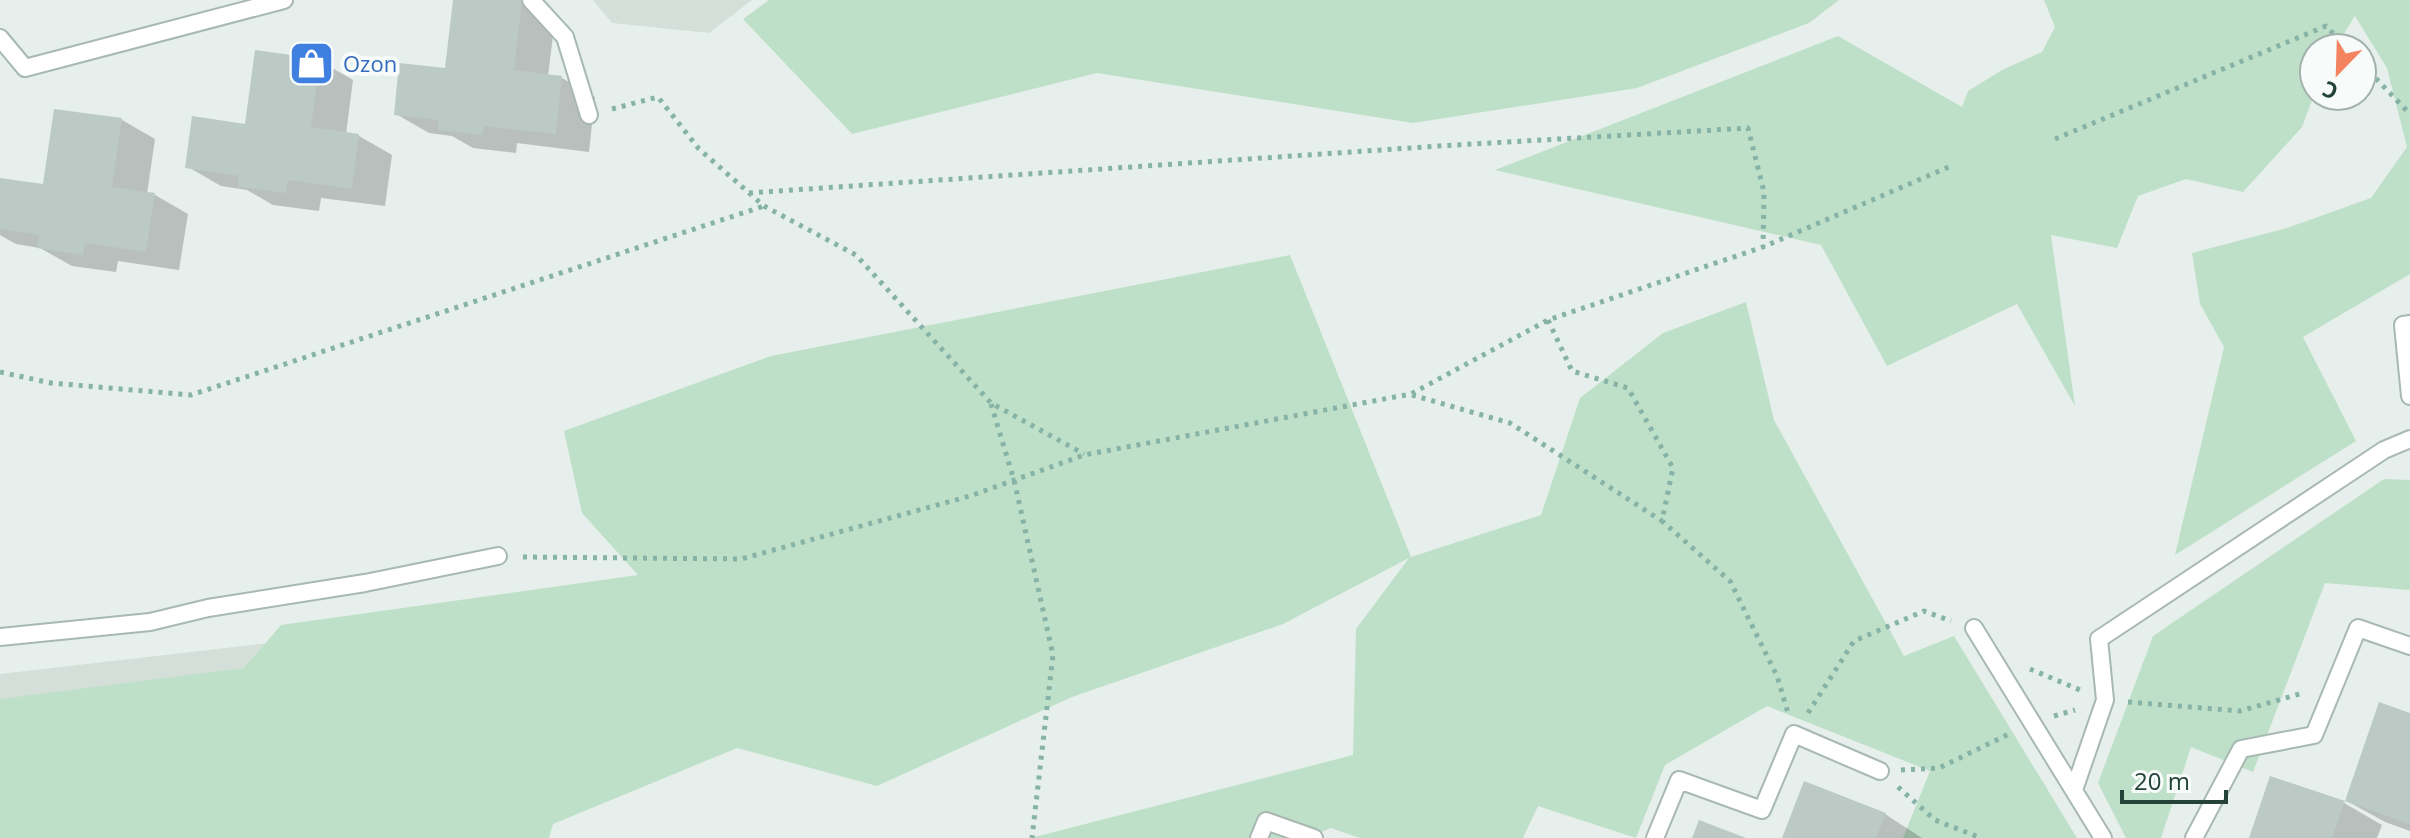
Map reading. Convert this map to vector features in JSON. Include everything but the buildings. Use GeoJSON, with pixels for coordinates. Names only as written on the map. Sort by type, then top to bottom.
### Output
{"type":"FeatureCollection","features":[{"type":"Feature","properties":{"kind":"lane"},"geometry":{"type":"LineString","coordinates":[[0,38],[25,68],[284,0]]}},
{"type":"Feature","properties":{"kind":"lane"},"geometry":{"type":"LineString","coordinates":[[531,0],[565,37],[589,115]]}},
{"type":"Feature","properties":{"kind":"lane"},"geometry":{"type":"LineString","coordinates":[[2410,324],[2403,325],[2410,396]]}},
{"type":"Feature","properties":{"kind":"lane"},"geometry":{"type":"LineString","coordinates":[[2074,790],[2105,700],[2099,639],[2384,450],[2410,439]]}},
{"type":"Feature","properties":{"kind":"lane"},"geometry":{"type":"LineString","coordinates":[[0,637],[150,622],[208,608],[365,583],[498,556]]}},
{"type":"Feature","properties":{"kind":"lane"},"geometry":{"type":"LineString","coordinates":[[1974,628],[2103,838]]}},
{"type":"Feature","properties":{"kind":"lane"},"geometry":{"type":"LineString","coordinates":[[2194,838],[2241,749],[2314,735],[2358,628],[2410,646]]}},
{"type":"Feature","properties":{"kind":"lane"},"geometry":{"type":"LineString","coordinates":[[1655,838],[1679,780],[1762,810],[1794,734],[1880,771]]}},
{"type":"Feature","properties":{"kind":"lane"},"geometry":{"type":"LineString","coordinates":[[1259,838],[1266,821],[1314,838]]}},
{"type":"Feature","properties":{"kind":"path"},"geometry":{"type":"LineString","coordinates":[[2312,32],[2326,26],[2332,32]]}},
{"type":"Feature","properties":{"kind":"path"},"geometry":{"type":"LineString","coordinates":[[2055,139],[2298,38]]}},
{"type":"Feature","properties":{"kind":"path"},"geometry":{"type":"LineString","coordinates":[[2378,81],[2410,114]]}},
{"type":"Feature","properties":{"kind":"path"},"geometry":{"type":"LineString","coordinates":[[589,115],[658,97],[699,149],[764,206],[856,255],[991,403],[1084,455]]}},
{"type":"Feature","properties":{"kind":"path"},"geometry":{"type":"LineString","coordinates":[[749,193],[1748,128],[1764,192],[1763,247]]}},
{"type":"Feature","properties":{"kind":"path"},"geometry":{"type":"LineString","coordinates":[[498,556],[741,559],[970,496],[1084,455],[1411,394],[1548,320],[1763,247],[1951,166]]}},
{"type":"Feature","properties":{"kind":"path"},"geometry":{"type":"LineString","coordinates":[[0,372],[51,383],[191,395],[764,206]]}},
{"type":"Feature","properties":{"kind":"path"},"geometry":{"type":"LineString","coordinates":[[1548,320],[1572,371],[1628,388],[1673,468],[1662,521]]}},
{"type":"Feature","properties":{"kind":"path"},"geometry":{"type":"LineString","coordinates":[[1411,394],[1510,423],[1662,521],[1730,581],[1777,676],[1794,734]]}},
{"type":"Feature","properties":{"kind":"path"},"geometry":{"type":"LineString","coordinates":[[991,403],[1014,480],[1053,655],[1032,838]]}},
{"type":"Feature","properties":{"kind":"path"},"geometry":{"type":"LineString","coordinates":[[1794,734],[1854,641],[1924,611],[1974,628]]}},
{"type":"Feature","properties":{"kind":"path"},"geometry":{"type":"LineString","coordinates":[[1989,652],[2105,700],[2240,711],[2335,684]]}},
{"type":"Feature","properties":{"kind":"path"},"geometry":{"type":"LineString","coordinates":[[1880,771],[1939,768],[2032,722],[2105,700]]}},
{"type":"Feature","properties":{"kind":"path"},"geometry":{"type":"LineString","coordinates":[[1880,771],[1935,820],[1981,838]]}},
{"type":"Feature","properties":{"kind":"shaded area"},"geometry":{"type":"Polygon","coordinates":[[[593,0],[752,0],[709,33],[612,23],[593,0]]]}},
{"type":"Feature","properties":{"kind":"shaded area"},"geometry":{"type":"Polygon","coordinates":[[[304,639],[308,674],[0,709],[0,674],[304,639]]]}},
{"type":"Feature","properties":{"kind":"green space"},"geometry":{"type":"Polygon","coordinates":[[[769,0],[1839,0],[1809,23],[1637,88],[1413,123],[1097,73],[852,134],[743,19],[769,0]]]}},
{"type":"Feature","properties":{"kind":"green space"},"geometry":{"type":"Polygon","coordinates":[[[2044,0],[2410,0],[2410,274],[2303,337],[2356,441],[2175,555],[2224,347],[2200,304],[2192,253],[2287,228],[2371,198],[2407,147],[2387,68],[2378,53],[2378,32],[2365,32],[2355,16],[2345,32],[2298,32],[2298,112],[2308,112],[2302,127],[2243,192],[2186,179],[2138,196],[2117,248],[2051,235],[2075,406],[2017,304],[1887,366],[1821,245],[1495,170],[1838,36],[1962,107],[1968,91],[2002,70],[2042,52],[2055,27],[2044,0]]]}},
{"type":"Feature","properties":{"kind":"green space"},"geometry":{"type":"Polygon","coordinates":[[[1290,255],[1411,557],[1541,515],[1580,398],[1663,333],[1746,302],[1774,420],[1904,656],[1954,636],[2077,838],[1903,838],[1930,771],[1767,706],[1665,765],[1636,838],[1538,806],[1523,838],[1360,838],[1331,828],[1305,838],[1031,838],[1353,755],[1356,629],[1409,558],[1283,624],[1072,697],[877,786],[737,748],[553,824],[549,838],[0,838],[0,699],[244,668],[281,625],[638,575],[582,513],[564,431],[771,356],[1290,255]]]}},
{"type":"Feature","properties":{"kind":"green space"},"geometry":{"type":"Polygon","coordinates":[[[2384,479],[2410,480],[2410,590],[2325,583],[2253,772],[2191,747],[2161,838],[2126,838],[2098,783],[2153,636],[2384,479]]]}},
{"type":"Feature","properties":{"kind":"place","name":"Ozon"},"geometry":{"type":"Point","coordinates":[312,64]}}]}
